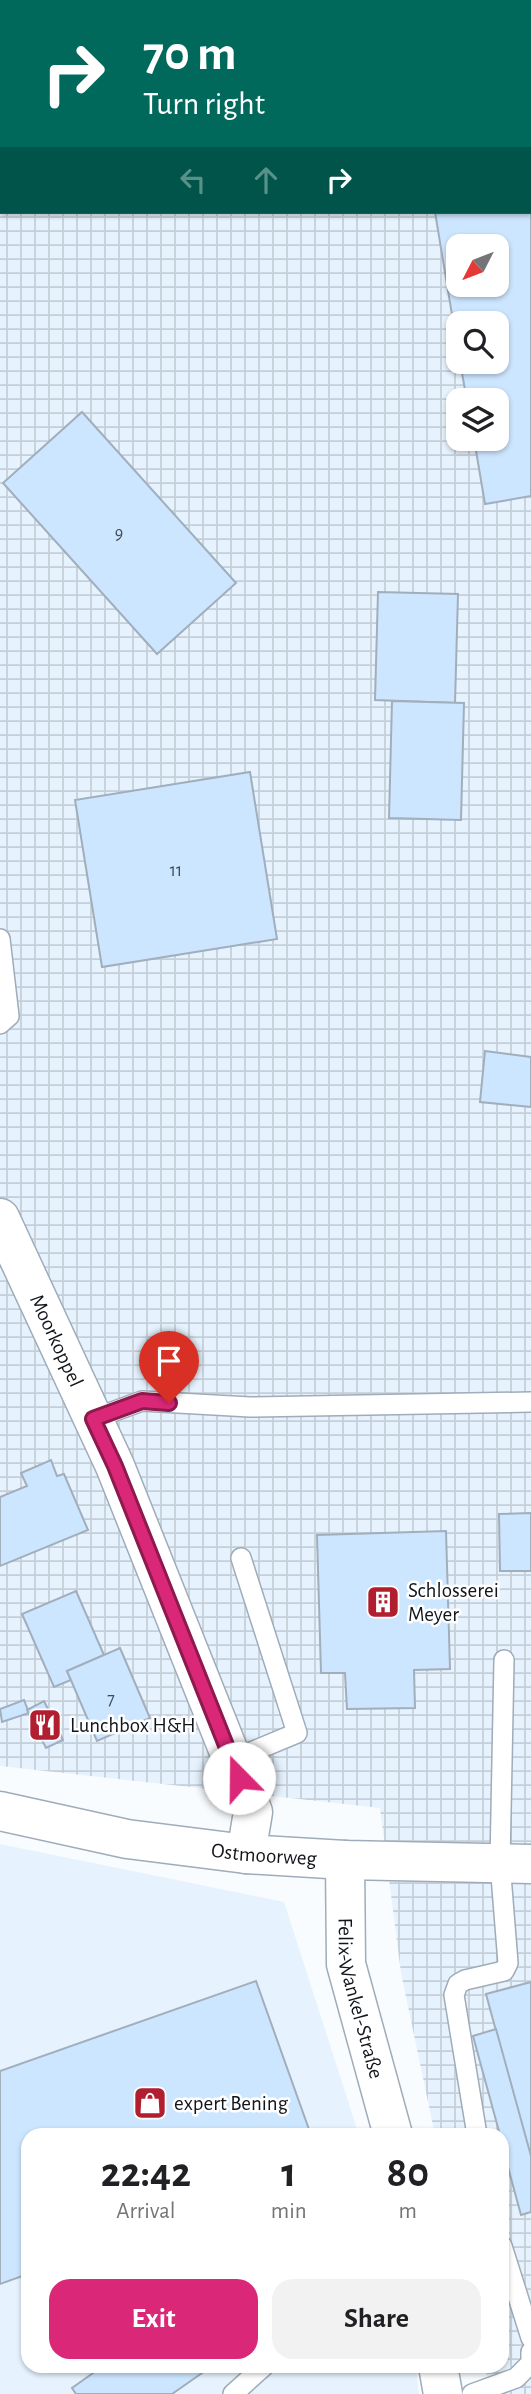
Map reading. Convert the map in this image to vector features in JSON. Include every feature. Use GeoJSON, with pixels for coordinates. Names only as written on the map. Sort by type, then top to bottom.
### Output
{"type":"FeatureCollection","features":[{"type":"Feature","properties":{"kind":"street","name":"Moorkoppel"},"geometry":{"type":"LineString","coordinates":[[0,1218],[115,1466],[253,1812],[246,1854]]}},
{"type":"Feature","properties":{"kind":"street","name":"Ostmoorweg"},"geometry":{"type":"LineString","coordinates":[[0,1811],[127,1839],[246,1854],[345,1860],[515,1864]]}},
{"type":"Feature","properties":{"kind":"street","name":"Felix-Wankel-Straße"},"geometry":{"type":"LineString","coordinates":[[345,1860],[346,1964],[391,2128]]}},
{"type":"Feature","properties":{"kind":"street"},"geometry":{"type":"LineString","coordinates":[[439,2373],[443,2394]]}},
{"type":"Feature","properties":{"kind":"lane"},"geometry":{"type":"LineString","coordinates":[[0,939],[9,1016],[0,1024]]}},
{"type":"Feature","properties":{"kind":"lane"},"geometry":{"type":"LineString","coordinates":[[93,1419],[142,1401],[250,1407],[531,1402]]}},
{"type":"Feature","properties":{"kind":"lane"},"geometry":{"type":"LineString","coordinates":[[232,1760],[297,1733],[242,1558]]}},
{"type":"Feature","properties":{"kind":"lane"},"geometry":{"type":"LineString","coordinates":[[476,2128],[454,1995],[458,1984],[465,1980],[504,1972],[507,1968],[515,1864],[504,1660]]}},
{"type":"Feature","properties":{"kind":"lane"},"geometry":{"type":"LineString","coordinates":[[509,2268],[531,2339]]}},
{"type":"Feature","properties":{"kind":"lane"},"geometry":{"type":"LineString","coordinates":[[472,2394],[516,2378],[531,2363],[531,2352]]}},
{"type":"Feature","properties":{"kind":"lane"},"geometry":{"type":"LineString","coordinates":[[233,2394],[256,2373]]}},
{"type":"Feature","properties":{"kind":"shaded area"},"geometry":{"type":"Polygon","coordinates":[[[0,214],[531,214],[531,2394],[490,2394],[486,2373],[509,2373],[509,2128],[434,2128],[401,1973],[380,1808],[0,1766],[0,214]]]}},
{"type":"Feature","properties":{"kind":"shaded area"},"geometry":{"type":"Polygon","coordinates":[[[0,1844],[284,1902],[357,2128],[21,2128],[21,2373],[417,2373],[419,2394],[0,2394],[0,1844]]]}},
{"type":"Feature","properties":{"kind":"building"},"geometry":{"type":"Polygon","coordinates":[[[435,214],[531,214],[531,496],[485,504],[476,451],[509,451],[509,388],[465,388],[462,374],[509,374],[509,311],[451,311],[449,298],[509,298],[509,234],[446,234],[446,278],[435,214]]]}},
{"type":"Feature","properties":{"kind":"building"},"geometry":{"type":"Polygon","coordinates":[[[82,412],[236,583],[157,654],[3,483],[82,412]]]}},
{"type":"Feature","properties":{"kind":"building"},"geometry":{"type":"Polygon","coordinates":[[[378,592],[458,594],[455,703],[375,700],[378,592]]]}},
{"type":"Feature","properties":{"kind":"building"},"geometry":{"type":"Polygon","coordinates":[[[392,701],[464,703],[461,820],[389,818],[392,701]]]}},
{"type":"Feature","properties":{"kind":"building"},"geometry":{"type":"Polygon","coordinates":[[[250,772],[277,939],[102,967],[75,800],[250,772]]]}},
{"type":"Feature","properties":{"kind":"building"},"geometry":{"type":"Polygon","coordinates":[[[485,1051],[531,1057],[531,1107],[480,1102],[485,1051]]]}},
{"type":"Feature","properties":{"kind":"building"},"geometry":{"type":"Polygon","coordinates":[[[51,1460],[57,1476],[64,1474],[88,1530],[0,1566],[0,1497],[27,1486],[21,1473],[51,1460]]]}},
{"type":"Feature","properties":{"kind":"building"},"geometry":{"type":"Polygon","coordinates":[[[531,1513],[531,1571],[500,1571],[499,1514],[531,1513]]]}},
{"type":"Feature","properties":{"kind":"building","name":"Schlosserei Meyer"},"geometry":{"type":"Polygon","coordinates":[[[446,1531],[450,1669],[414,1670],[415,1708],[347,1709],[345,1673],[321,1673],[317,1535],[446,1531]]]}},
{"type":"Feature","properties":{"kind":"building"},"geometry":{"type":"Polygon","coordinates":[[[76,1591],[104,1655],[67,1671],[71,1680],[54,1687],[22,1614],[76,1591]]]}},
{"type":"Feature","properties":{"kind":"building"},"geometry":{"type":"Polygon","coordinates":[[[120,1648],[150,1718],[97,1741],[67,1671],[120,1648]]]}},
{"type":"Feature","properties":{"kind":"building"},"geometry":{"type":"Polygon","coordinates":[[[24,1700],[29,1713],[2,1722],[0,1709],[24,1700]]]}},
{"type":"Feature","properties":{"kind":"building","name":"Lunchbox H&H"},"geometry":{"type":"Polygon","coordinates":[[[44,1701],[63,1740],[46,1748],[27,1710],[44,1701]]]}},
{"type":"Feature","properties":{"kind":"building","name":"expert Bening"},"geometry":{"type":"Polygon","coordinates":[[[256,1981],[308,2128],[21,2128],[21,2276],[0,2284],[0,2071],[256,1981]]]}},
{"type":"Feature","properties":{"kind":"building"},"geometry":{"type":"Polygon","coordinates":[[[531,1982],[531,2156],[530,2156],[486,1994],[531,1982]]]}},
{"type":"Feature","properties":{"kind":"building"},"geometry":{"type":"Polygon","coordinates":[[[496,2029],[531,2156],[531,2212],[521,2215],[509,2171],[509,2128],[498,2128],[473,2036],[496,2029]]]}},
{"type":"Feature","properties":{"kind":"building"},"geometry":{"type":"Polygon","coordinates":[[[93,2373],[202,2373],[172,2394],[76,2394],[72,2388],[93,2373]]]}},
{"type":"Feature","properties":{"kind":"place","name":"Schlosserei Meyer"},"geometry":{"type":"Point","coordinates":[383,1602]}},
{"type":"Feature","properties":{"kind":"place","name":"Lunchbox H&H"},"geometry":{"type":"Point","coordinates":[45,1725]}},
{"type":"Feature","properties":{"kind":"place","name":"expert Bening"},"geometry":{"type":"Point","coordinates":[150,2103]}},
{"type":"Feature","properties":{"kind":"route"},"geometry":{"type":"LineString","coordinates":[[169,1403],[142,1401],[93,1419],[115,1466],[239,1778]]}}]}
